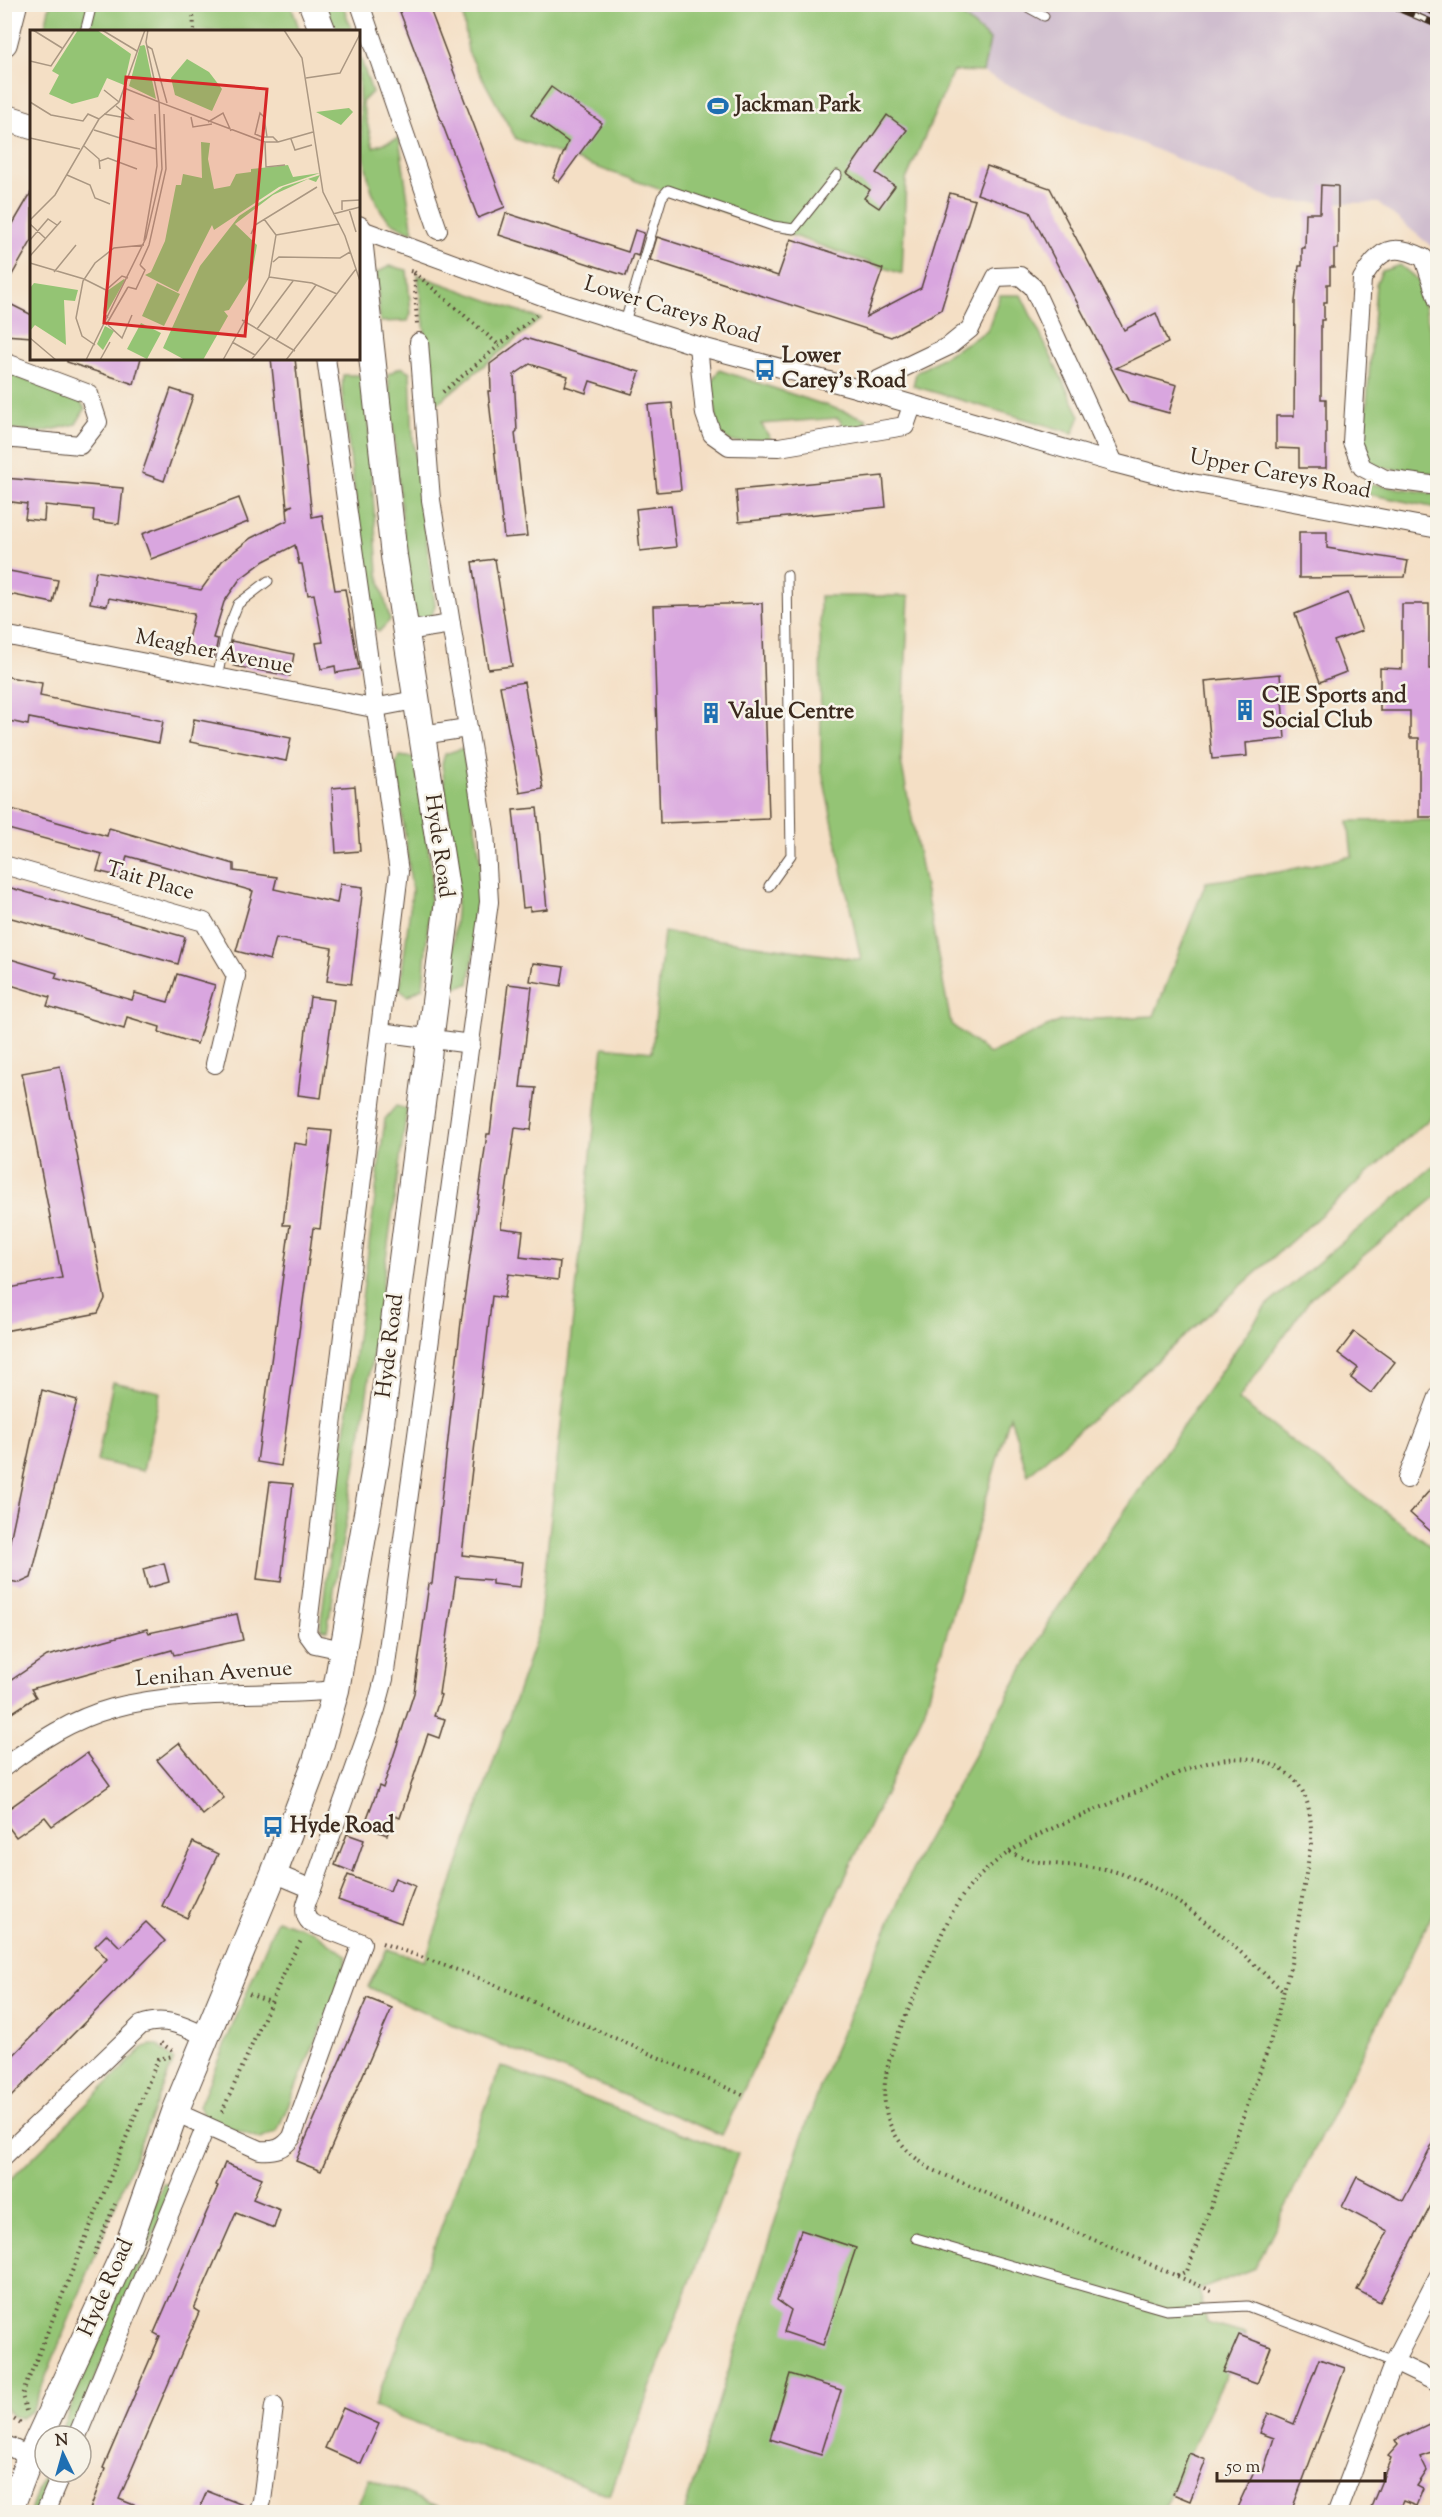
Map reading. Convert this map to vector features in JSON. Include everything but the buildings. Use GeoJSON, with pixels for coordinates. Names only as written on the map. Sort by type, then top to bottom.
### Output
{"type":"FeatureCollection","features":[{"type":"Feature","properties":{"kind":"street"},"geometry":{"type":"LineString","coordinates":[[4,43],[14,4]]}},
{"type":"Feature","properties":{"kind":"street"},"geometry":{"type":"LineString","coordinates":[[312,4],[322,30]]}},
{"type":"Feature","properties":{"kind":"street"},"geometry":{"type":"LineString","coordinates":[[360,4],[438,230]]}},
{"type":"Feature","properties":{"kind":"street"},"geometry":{"type":"LineString","coordinates":[[4,117],[30,125]]}},
{"type":"Feature","properties":{"kind":"street","name":"Lower Careys Road"},"geometry":{"type":"LineString","coordinates":[[360,230],[553,300],[698,346],[860,389],[1114,463]]}},
{"type":"Feature","properties":{"kind":"street","name":"Hyde Road"},"geometry":{"type":"LineString","coordinates":[[9,2512],[16,2450],[130,2240],[175,2112],[196,2032],[274,1873],[316,1761],[336,1690],[376,1461],[448,901],[394,556],[360,247]]}},
{"type":"Feature","properties":{"kind":"street"},"geometry":{"type":"LineString","coordinates":[[1437,301],[1424,258],[1405,248],[1388,251],[1371,263],[1362,279],[1352,442],[1362,467],[1385,478],[1437,486]]}},
{"type":"Feature","properties":{"kind":"street"},"geometry":{"type":"LineString","coordinates":[[860,389],[949,346],[970,329],[996,277],[1020,276],[1033,287],[1114,463]]}},
{"type":"Feature","properties":{"kind":"street"},"geometry":{"type":"LineString","coordinates":[[175,2112],[260,2150],[284,2147],[292,2137],[362,1943],[311,1923],[306,1918],[304,1908],[376,1709],[384,1679],[489,902],[485,831],[430,500],[418,342]]}},
{"type":"Feature","properties":{"kind":"street"},"geometry":{"type":"LineString","coordinates":[[698,346],[705,414],[712,434],[729,446],[779,447],[905,426],[912,406]]}},
{"type":"Feature","properties":{"kind":"street"},"geometry":{"type":"LineString","coordinates":[[326,360],[373,708],[399,872],[307,1633],[315,1644],[329,1647]]}},
{"type":"Feature","properties":{"kind":"street"},"geometry":{"type":"LineString","coordinates":[[4,362],[89,394],[99,422],[80,445],[4,438]]}},
{"type":"Feature","properties":{"kind":"street","name":"Upper Careys Road"},"geometry":{"type":"LineString","coordinates":[[1114,463],[1187,482],[1437,529]]}},
{"type":"Feature","properties":{"kind":"street"},"geometry":{"type":"LineString","coordinates":[[406,631],[451,624]]}},
{"type":"Feature","properties":{"kind":"street","name":"Meagher Avenue"},"geometry":{"type":"LineString","coordinates":[[4,635],[373,708],[415,700]]}},
{"type":"Feature","properties":{"kind":"street"},"geometry":{"type":"LineString","coordinates":[[422,735],[467,728]]}},
{"type":"Feature","properties":{"kind":"street","name":"Tait Place"},"geometry":{"type":"LineString","coordinates":[[4,865],[204,922],[236,976],[215,1064]]}},
{"type":"Feature","properties":{"kind":"street"},"geometry":{"type":"LineString","coordinates":[[380,1032],[471,1044]]}},
{"type":"Feature","properties":{"kind":"street"},"geometry":{"type":"LineString","coordinates":[[1407,1479],[1437,1397]]}},
{"type":"Feature","properties":{"kind":"street","name":"Lenihan Avenue"},"geometry":{"type":"LineString","coordinates":[[4,1767],[63,1728],[112,1708],[158,1700],[336,1690]]}},
{"type":"Feature","properties":{"kind":"street"},"geometry":{"type":"LineString","coordinates":[[274,1873],[312,1889]]}},
{"type":"Feature","properties":{"kind":"street"},"geometry":{"type":"LineString","coordinates":[[4,2156],[141,2025],[152,2021],[166,2021],[196,2032]]}},
{"type":"Feature","properties":{"kind":"street"},"geometry":{"type":"LineString","coordinates":[[82,2424],[210,2128]]}},
{"type":"Feature","properties":{"kind":"street"},"geometry":{"type":"LineString","coordinates":[[1337,2512],[1394,2362],[1437,2277]]}},
{"type":"Feature","properties":{"kind":"street"},"geometry":{"type":"LineString","coordinates":[[1394,2362],[1437,2384]]}},
{"type":"Feature","properties":{"kind":"street"},"geometry":{"type":"LineString","coordinates":[[258,2512],[262,2501],[274,2406]]}},
{"type":"Feature","properties":{"kind":"street"},"geometry":{"type":"LineString","coordinates":[[45,2512],[57,2484]]}},
{"type":"Feature","properties":{"kind":"lane"},"geometry":{"type":"LineString","coordinates":[[86,30],[92,4]]}},
{"type":"Feature","properties":{"kind":"lane"},"geometry":{"type":"LineString","coordinates":[[1022,4],[1044,16]]}},
{"type":"Feature","properties":{"kind":"lane"},"geometry":{"type":"LineString","coordinates":[[625,322],[662,197],[668,190],[773,226],[794,229],[837,175]]}},
{"type":"Feature","properties":{"kind":"lane"},"geometry":{"type":"LineString","coordinates":[[769,886],[790,855],[787,575]]}},
{"type":"Feature","properties":{"kind":"lane"},"geometry":{"type":"LineString","coordinates":[[217,678],[226,634],[238,604],[268,581]]}},
{"type":"Feature","properties":{"kind":"lane"},"geometry":{"type":"LineString","coordinates":[[916,2238],[1166,2310],[1247,2307],[1394,2362]]}},
{"type":"Feature","properties":{"kind":"path"},"geometry":{"type":"LineString","coordinates":[[193,4],[194,30]]}},
{"type":"Feature","properties":{"kind":"path"},"geometry":{"type":"LineString","coordinates":[[414,272],[500,346]]}},
{"type":"Feature","properties":{"kind":"path"},"geometry":{"type":"LineString","coordinates":[[424,408],[553,300]]}},
{"type":"Feature","properties":{"kind":"path"},"geometry":{"type":"LineString","coordinates":[[1178,2276],[1187,2271],[1269,2046],[1284,1992],[1311,1844],[1311,1824],[1301,1786],[1290,1773],[1274,1765],[1248,1758],[1225,1759],[1198,1766],[1051,1828],[1010,1851],[973,1882],[952,1913],[892,2049],[884,2081],[885,2100],[894,2134],[911,2157],[931,2169],[1247,2307]]}},
{"type":"Feature","properties":{"kind":"path"},"geometry":{"type":"LineString","coordinates":[[1010,1851],[1032,1860],[1110,1871],[1148,1885],[1192,1910],[1284,1992]]}},
{"type":"Feature","properties":{"kind":"path"},"geometry":{"type":"LineString","coordinates":[[210,2128],[270,2002],[311,1923]]}},
{"type":"Feature","properties":{"kind":"path"},"geometry":{"type":"LineString","coordinates":[[362,1943],[376,1942],[482,1979],[743,2095]]}},
{"type":"Feature","properties":{"kind":"path"},"geometry":{"type":"LineString","coordinates":[[241,1991],[270,2002]]}},
{"type":"Feature","properties":{"kind":"path"},"geometry":{"type":"LineString","coordinates":[[172,2066],[177,2055],[196,2032]]}},
{"type":"Feature","properties":{"kind":"path"},"geometry":{"type":"LineString","coordinates":[[28,2419],[21,2395],[158,2059],[177,2055]]}},
{"type":"Feature","properties":{"kind":"path"},"geometry":{"type":"LineString","coordinates":[[93,2260],[119,2195]]}},
{"type":"Feature","properties":{"kind":"path"},"geometry":{"type":"LineString","coordinates":[[16,2450],[32,2411]]}},
{"type":"Feature","properties":{"kind":"path"},"geometry":{"type":"LineString","coordinates":[[4,2413],[26,2425]]}},
{"type":"Feature","properties":{"kind":"shaded area"},"geometry":{"type":"Polygon","coordinates":[[[950,5],[1437,5],[1437,247],[1432,247],[1379,203],[1280,202],[1140,143],[1080,121],[983,72],[990,40],[950,5]]]}},
{"type":"Feature","properties":{"kind":"green space"},"geometry":{"type":"Polygon","coordinates":[[[50,4],[291,5],[300,30],[44,30],[50,4]]]}},
{"type":"Feature","properties":{"kind":"green space"},"geometry":{"type":"Polygon","coordinates":[[[325,5],[343,5],[352,30],[334,30],[325,5]]]}},
{"type":"Feature","properties":{"kind":"green space","name":"Jackman Park"},"geometry":{"type":"Polygon","coordinates":[[[462,5],[950,5],[990,40],[983,72],[953,71],[906,180],[902,274],[516,139],[468,52],[462,5]]]}},
{"type":"Feature","properties":{"kind":"green space"},"geometry":{"type":"Polygon","coordinates":[[[360,57],[372,92],[362,102],[373,147],[399,138],[413,233],[388,219],[378,206],[371,187],[362,140],[360,57]]]}},
{"type":"Feature","properties":{"kind":"green space"},"geometry":{"type":"Polygon","coordinates":[[[1400,265],[1418,280],[1437,360],[1437,474],[1375,467],[1365,456],[1364,442],[1376,284],[1382,271],[1400,265]]]}},
{"type":"Feature","properties":{"kind":"green space"},"geometry":{"type":"Polygon","coordinates":[[[390,266],[407,270],[411,313],[408,321],[380,322],[376,273],[390,266]]]}},
{"type":"Feature","properties":{"kind":"green space"},"geometry":{"type":"Polygon","coordinates":[[[418,275],[541,319],[434,406],[418,275]]]}},
{"type":"Feature","properties":{"kind":"green space"},"geometry":{"type":"Polygon","coordinates":[[[1000,295],[1021,295],[1080,416],[1073,433],[913,386],[916,373],[987,331],[1000,295]]]}},
{"type":"Feature","properties":{"kind":"green space"},"geometry":{"type":"Polygon","coordinates":[[[401,367],[410,372],[413,439],[435,605],[431,619],[419,622],[411,609],[388,374],[401,367]]]}},
{"type":"Feature","properties":{"kind":"green space"},"geometry":{"type":"Polygon","coordinates":[[[719,370],[867,419],[861,434],[850,435],[838,418],[761,424],[772,441],[732,442],[719,433],[711,383],[719,370]]]}},
{"type":"Feature","properties":{"kind":"green space"},"geometry":{"type":"Polygon","coordinates":[[[4,372],[77,396],[85,409],[76,424],[42,432],[5,429],[4,372]]]}},
{"type":"Feature","properties":{"kind":"green space"},"geometry":{"type":"Polygon","coordinates":[[[343,375],[361,375],[366,385],[378,573],[390,620],[379,632],[371,624],[342,391],[343,375]]]}},
{"type":"Feature","properties":{"kind":"green space"},"geometry":{"type":"Polygon","coordinates":[[[1365,483],[1437,494],[1437,508],[1368,494],[1365,483]]]}},
{"type":"Feature","properties":{"kind":"green space"},"geometry":{"type":"Polygon","coordinates":[[[820,596],[909,596],[901,761],[951,1024],[989,1054],[1060,1021],[1154,1016],[1206,882],[1279,872],[1352,856],[1348,821],[1437,820],[1437,1112],[1028,1475],[1010,1416],[924,1712],[722,2135],[455,2026],[368,1987],[387,1949],[425,1961],[538,1633],[603,1047],[652,1052],[664,932],[861,960],[821,767],[820,596]]]}},
{"type":"Feature","properties":{"kind":"green space"},"geometry":{"type":"Polygon","coordinates":[[[463,748],[484,883],[469,984],[456,987],[450,980],[458,890],[442,764],[445,754],[463,748]]]}},
{"type":"Feature","properties":{"kind":"green space"},"geometry":{"type":"Polygon","coordinates":[[[400,756],[415,758],[432,874],[423,987],[408,996],[400,990],[412,891],[396,763],[400,756]]]}},
{"type":"Feature","properties":{"kind":"green space"},"geometry":{"type":"Polygon","coordinates":[[[396,1106],[407,1109],[362,1430],[327,1631],[321,1629],[321,1621],[385,1119],[396,1106]]]}},
{"type":"Feature","properties":{"kind":"green space"},"geometry":{"type":"Polygon","coordinates":[[[1437,1163],[1437,1196],[1311,1298],[1238,1400],[1437,1551],[1437,1905],[1255,2268],[1199,2290],[1207,2323],[1245,2334],[1163,2512],[684,2512],[796,2154],[828,2065],[921,1849],[1055,1612],[1265,1307],[1437,1163]]]}},
{"type":"Feature","properties":{"kind":"green space"},"geometry":{"type":"Polygon","coordinates":[[[113,1382],[160,1392],[143,1471],[97,1461],[113,1382]]]}},
{"type":"Feature","properties":{"kind":"green space"},"geometry":{"type":"Polygon","coordinates":[[[277,1920],[313,1931],[347,1956],[342,1980],[277,2131],[261,2139],[205,2119],[199,2106],[277,1920]]]}},
{"type":"Feature","properties":{"kind":"green space"},"geometry":{"type":"Polygon","coordinates":[[[158,2045],[174,2060],[32,2411],[19,2419],[12,2416],[4,2406],[5,2185],[144,2047],[158,2045]]]}},
{"type":"Feature","properties":{"kind":"green space"},"geometry":{"type":"Polygon","coordinates":[[[501,2066],[738,2154],[610,2495],[374,2407],[501,2066]]]}},
{"type":"Feature","properties":{"kind":"green space"},"geometry":{"type":"Polygon","coordinates":[[[163,2184],[174,2185],[77,2424],[64,2424],[163,2184]]]}},
{"type":"Feature","properties":{"kind":"green space"},"geometry":{"type":"Polygon","coordinates":[[[369,2478],[452,2512],[355,2512],[369,2478]]]}},
{"type":"Feature","properties":{"kind":"green space"},"geometry":{"type":"Polygon","coordinates":[[[40,2484],[52,2484],[41,2512],[30,2512],[40,2484]]]}},
{"type":"Feature","properties":{"kind":"railway"},"geometry":{"type":"LineString","coordinates":[[1388,4],[1438,25]]}},
{"type":"Feature","properties":{"kind":"railway"},"geometry":{"type":"LineString","coordinates":[[1415,4],[1438,14]]}},
{"type":"Feature","properties":{"kind":"place","name":"Jackman Park"},"geometry":{"type":"Point","coordinates":[718,106]}},
{"type":"Feature","properties":{"kind":"place","name":"Lower Carey's Road"},"geometry":{"type":"Point","coordinates":[765,370]}},
{"type":"Feature","properties":{"kind":"place","name":"CIE Sports and Social Club"},"geometry":{"type":"Point","coordinates":[1245,710]}},
{"type":"Feature","properties":{"kind":"place","name":"Value Centre"},"geometry":{"type":"Point","coordinates":[711,713]}},
{"type":"Feature","properties":{"kind":"place","name":"Hyde Road"},"geometry":{"type":"Point","coordinates":[273,1827]}}]}
